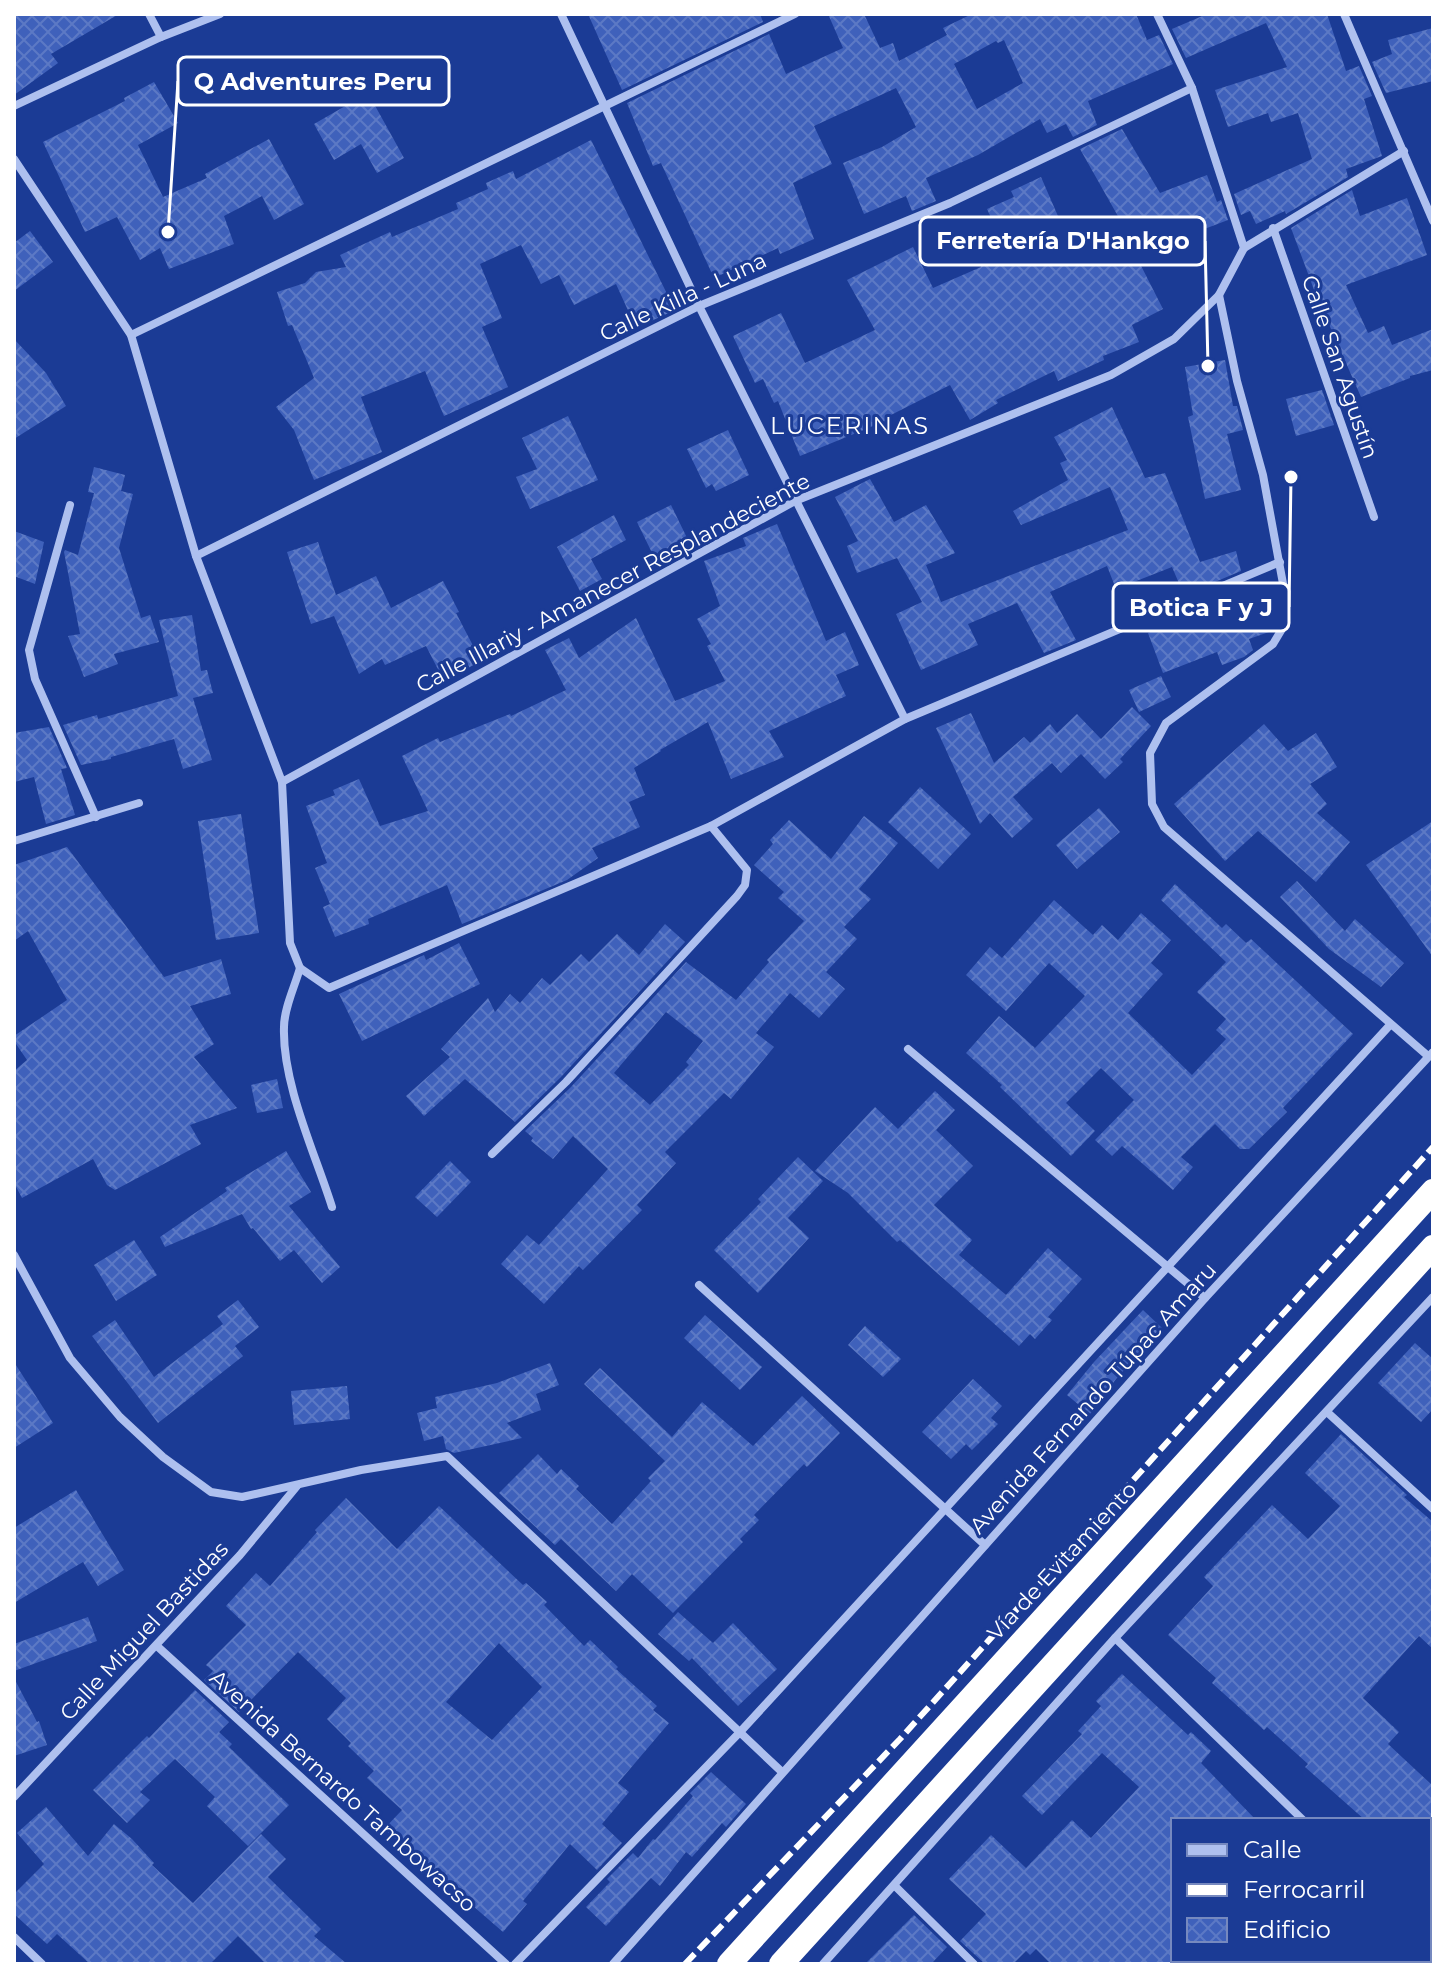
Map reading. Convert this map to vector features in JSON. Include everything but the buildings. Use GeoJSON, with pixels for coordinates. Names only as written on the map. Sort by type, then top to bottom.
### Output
{"type":"FeatureCollection","features":[{"type":"Feature","properties":{"kind":"highway","name":"Vía de Evitamiento"},"geometry":{"type":"LineString","coordinates":[[729,1964],[1433,1191]]}},
{"type":"Feature","properties":{"kind":"highway"},"geometry":{"type":"LineString","coordinates":[[781,1964],[1433,1247]]}},
{"type":"Feature","properties":{"kind":"street"},"geometry":{"type":"LineString","coordinates":[[149,14],[161,37]]}},
{"type":"Feature","properties":{"kind":"street"},"geometry":{"type":"LineString","coordinates":[[14,106],[161,37],[220,14]]}},
{"type":"Feature","properties":{"kind":"street"},"geometry":{"type":"LineString","coordinates":[[561,14],[699,306],[905,719]]}},
{"type":"Feature","properties":{"kind":"street"},"geometry":{"type":"LineString","coordinates":[[131,335],[795,14]]}},
{"type":"Feature","properties":{"kind":"street"},"geometry":{"type":"LineString","coordinates":[[1157,14],[1192,88],[1244,248],[1404,151]]}},
{"type":"Feature","properties":{"kind":"street"},"geometry":{"type":"LineString","coordinates":[[1344,14],[1433,221]]}},
{"type":"Feature","properties":{"kind":"street","name":"Calle Killa - Luna"},"geometry":{"type":"LineString","coordinates":[[196,556],[699,306],[950,203],[1192,88]]}},
{"type":"Feature","properties":{"kind":"street"},"geometry":{"type":"LineString","coordinates":[[16,166],[131,335],[196,556],[282,782],[290,943],[300,968],[329,988],[711,826],[905,719],[1280,562]]}},
{"type":"Feature","properties":{"kind":"street","name":"Calle San Agustín"},"geometry":{"type":"LineString","coordinates":[[1273,228],[1374,517]]}},
{"type":"Feature","properties":{"kind":"street","name":"Calle Illariy - Amanecer Resplandeciente"},"geometry":{"type":"LineString","coordinates":[[282,782],[795,501],[1111,375],[1174,339],[1219,295],[1244,248]]}},
{"type":"Feature","properties":{"kind":"street"},"geometry":{"type":"LineString","coordinates":[[1219,295],[1237,381],[1263,475],[1286,600],[1282,629],[1273,644],[1166,723],[1150,753],[1152,804],[1164,827],[1390,1025],[1431,1054]]}},
{"type":"Feature","properties":{"kind":"street"},"geometry":{"type":"LineString","coordinates":[[70,505],[29,650],[35,679],[96,817]]}},
{"type":"Feature","properties":{"kind":"street"},"geometry":{"type":"LineString","coordinates":[[14,841],[139,803]]}},
{"type":"Feature","properties":{"kind":"street"},"geometry":{"type":"LineString","coordinates":[[492,1154],[566,1082],[745,885],[747,870],[711,826]]}},
{"type":"Feature","properties":{"kind":"street"},"geometry":{"type":"LineString","coordinates":[[300,968],[283,1024],[286,1054],[291,1084],[332,1207]]}},
{"type":"Feature","properties":{"kind":"street"},"geometry":{"type":"LineString","coordinates":[[515,1964],[741,1731],[1390,1025]]}},
{"type":"Feature","properties":{"kind":"street"},"geometry":{"type":"LineString","coordinates":[[908,1049],[1205,1298]]}},
{"type":"Feature","properties":{"kind":"street","name":"Avenida Fernando Túpac Amaru"},"geometry":{"type":"LineString","coordinates":[[613,1964],[1205,1298],[1431,1054]]}},
{"type":"Feature","properties":{"kind":"street"},"geometry":{"type":"LineString","coordinates":[[14,1255],[70,1358],[120,1417],[163,1457],[211,1492],[242,1497],[361,1470],[447,1456],[782,1772]]}},
{"type":"Feature","properties":{"kind":"street"},"geometry":{"type":"LineString","coordinates":[[699,1285],[985,1545]]}},
{"type":"Feature","properties":{"kind":"street"},"geometry":{"type":"LineString","coordinates":[[823,1964],[1115,1638],[1433,1297]]}},
{"type":"Feature","properties":{"kind":"street"},"geometry":{"type":"LineString","coordinates":[[1327,1412],[1433,1509]]}},
{"type":"Feature","properties":{"kind":"street","name":"Calle Miguel Bastidas"},"geometry":{"type":"LineString","coordinates":[[14,1797],[157,1646],[298,1486]]}},
{"type":"Feature","properties":{"kind":"street"},"geometry":{"type":"LineString","coordinates":[[1115,1638],[1301,1818]]}},
{"type":"Feature","properties":{"kind":"street","name":"Avenida Bernardo Tambowacso"},"geometry":{"type":"LineString","coordinates":[[157,1646],[506,1964]]}},
{"type":"Feature","properties":{"kind":"street"},"geometry":{"type":"LineString","coordinates":[[895,1886],[974,1964]]}},
{"type":"Feature","properties":{"kind":"street"},"geometry":{"type":"LineString","coordinates":[[14,1937],[42,1964]]}},
{"type":"Feature","properties":{"kind":"railway"},"geometry":{"type":"LineString","coordinates":[[685,1964],[900,1739],[1433,1147]]}},
{"type":"Feature","properties":{"kind":"place","name":"Q Adventures Peru"},"geometry":{"type":"Point","coordinates":[168,232]}},
{"type":"Feature","properties":{"kind":"place","name":"Ferretería D'Hankgo"},"geometry":{"type":"Point","coordinates":[1208,366]}},
{"type":"Feature","properties":{"kind":"place","name":"Botica F y J"},"geometry":{"type":"Point","coordinates":[1291,477]}},
{"type":"Feature","properties":{"kind":"district","name":"LUCERINAS"},"geometry":{"type":"Point","coordinates":[850,425]}}]}
